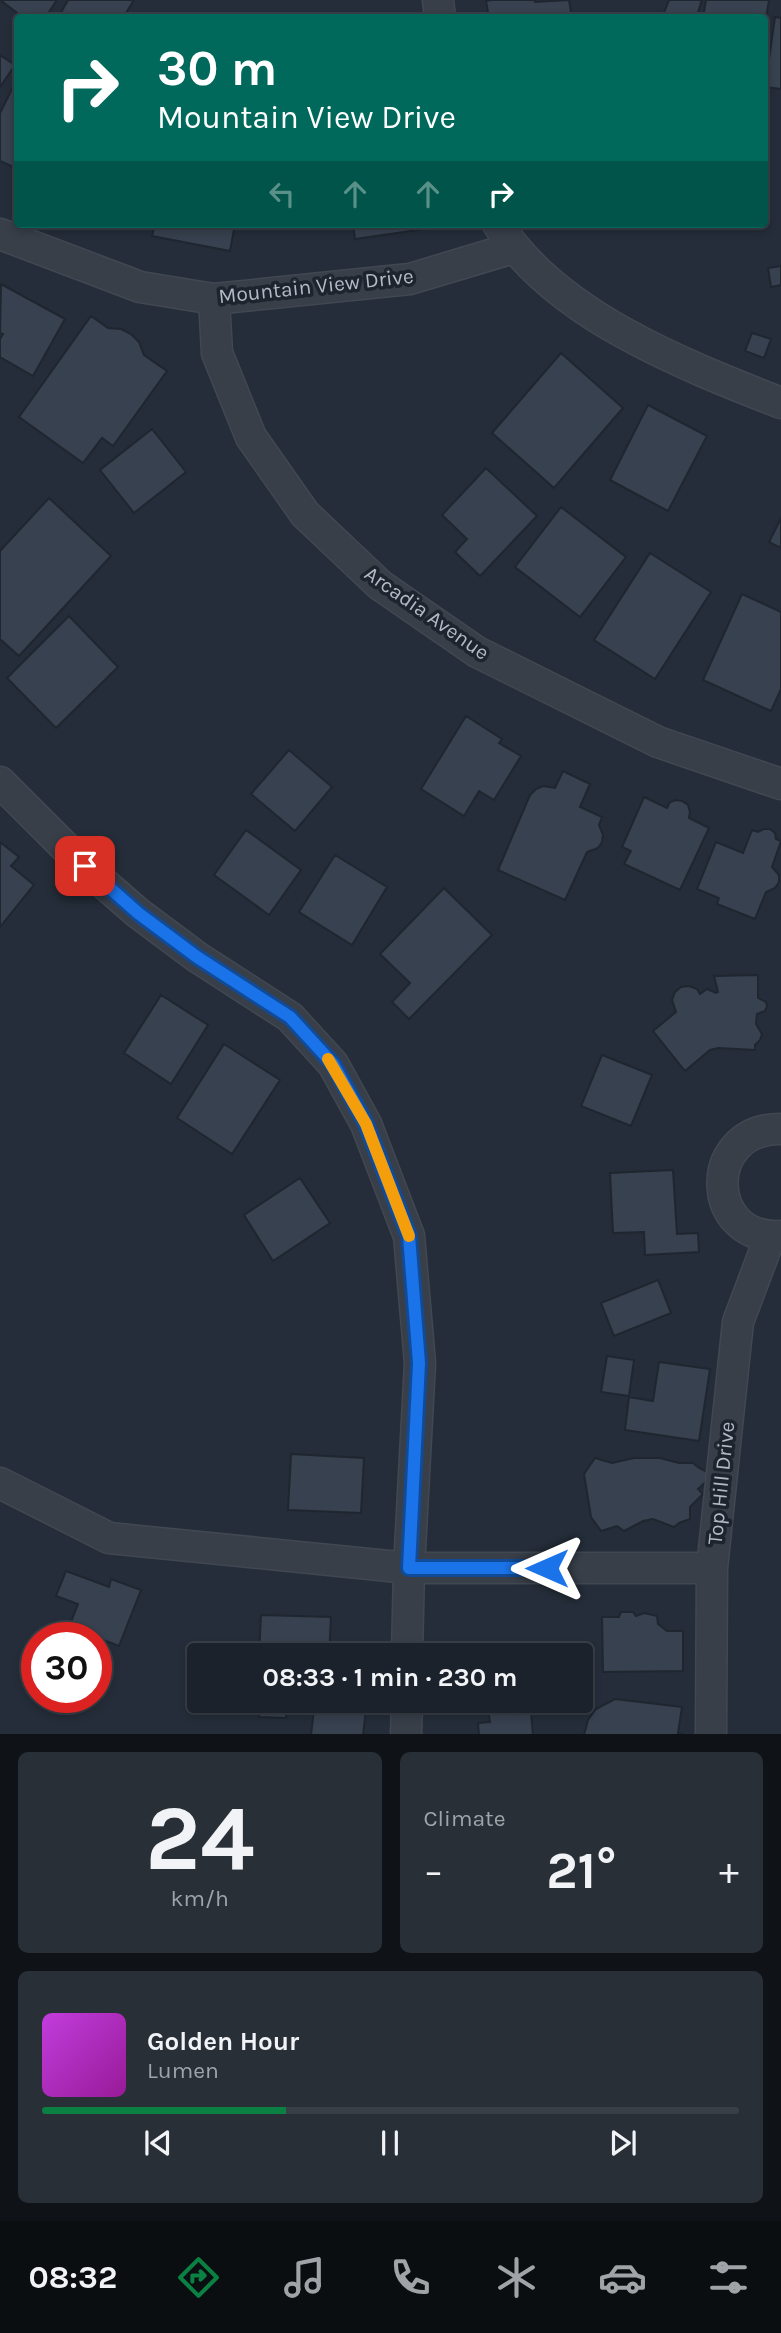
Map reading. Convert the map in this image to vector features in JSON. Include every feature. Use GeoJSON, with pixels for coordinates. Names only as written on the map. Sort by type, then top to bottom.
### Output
{"type":"FeatureCollection","features":[{"type":"Feature","properties":{"kind":"street","name":"Mountain View Drive"},"geometry":{"type":"LineString","coordinates":[[0,234],[140,287],[214,299],[410,279],[506,236]]}},
{"type":"Feature","properties":{"kind":"street"},"geometry":{"type":"LineString","coordinates":[[506,236],[570,298],[650,349],[781,402]]}},
{"type":"Feature","properties":{"kind":"street","name":"Arcadia Avenue"},"geometry":{"type":"LineString","coordinates":[[214,299],[217,353],[251,437],[305,514],[380,585],[477,652],[646,736],[781,784]]}},
{"type":"Feature","properties":{"kind":"street"},"geometry":{"type":"LineString","coordinates":[[0,782],[85,866],[138,913],[197,957],[290,1017],[333,1064],[366,1124],[409,1236],[419,1363],[408,1643]]}},
{"type":"Feature","properties":{"kind":"street","name":"Top Hill Drive"},"geometry":{"type":"LineString","coordinates":[[711,1734],[712,1568],[738,1322],[776,1237],[753,1232],[739,1223],[728,1209],[722,1193],[722,1175],[727,1159],[737,1144],[751,1134],[768,1129],[781,1129]]}},
{"type":"Feature","properties":{"kind":"street"},"geometry":{"type":"LineString","coordinates":[[0,1483],[109,1538],[409,1568],[712,1568]]}},
{"type":"Feature","properties":{"kind":"street"},"geometry":{"type":"LineString","coordinates":[[406,1734],[407,1713]]}},
{"type":"Feature","properties":{"kind":"building"},"geometry":{"type":"Polygon","coordinates":[[[0,0],[57,0],[48,14],[19,14],[0,0]]]}},
{"type":"Feature","properties":{"kind":"building"},"geometry":{"type":"Polygon","coordinates":[[[68,0],[134,0],[125,14],[60,14],[68,0]]]}},
{"type":"Feature","properties":{"kind":"building"},"geometry":{"type":"Polygon","coordinates":[[[569,0],[571,14],[488,14],[486,1],[569,0]]]}},
{"type":"Feature","properties":{"kind":"building"},"geometry":{"type":"Polygon","coordinates":[[[669,0],[702,0],[697,14],[664,14],[669,0]]]}},
{"type":"Feature","properties":{"kind":"building"},"geometry":{"type":"Polygon","coordinates":[[[706,0],[769,0],[767,14],[704,14],[706,0]]]}},
{"type":"Feature","properties":{"kind":"building"},"geometry":{"type":"Polygon","coordinates":[[[775,17],[781,18],[781,89],[768,87],[768,66],[775,17]]]}},
{"type":"Feature","properties":{"kind":"building"},"geometry":{"type":"Polygon","coordinates":[[[0,55],[14,66],[0,87],[0,55]]]}},
{"type":"Feature","properties":{"kind":"building"},"geometry":{"type":"Polygon","coordinates":[[[14,85],[14,167],[0,161],[0,113],[14,85]]]}},
{"type":"Feature","properties":{"kind":"building"},"geometry":{"type":"Polygon","coordinates":[[[154,228],[234,228],[230,251],[152,236],[154,228]]]}},
{"type":"Feature","properties":{"kind":"building"},"geometry":{"type":"Polygon","coordinates":[[[354,228],[432,228],[355,239],[354,228]]]}},
{"type":"Feature","properties":{"kind":"building"},"geometry":{"type":"Polygon","coordinates":[[[781,266],[781,285],[771,287],[768,268],[781,266]]]}},
{"type":"Feature","properties":{"kind":"building"},"geometry":{"type":"Polygon","coordinates":[[[1,284],[65,319],[33,376],[0,357],[0,339],[3,334],[0,333],[1,284]]]}},
{"type":"Feature","properties":{"kind":"building"},"geometry":{"type":"Polygon","coordinates":[[[91,316],[108,328],[121,329],[131,334],[139,342],[144,355],[167,371],[113,446],[102,438],[83,463],[19,417],[91,316]]]}},
{"type":"Feature","properties":{"kind":"building"},"geometry":{"type":"Polygon","coordinates":[[[752,333],[771,339],[764,358],[745,351],[752,333]]]}},
{"type":"Feature","properties":{"kind":"building"},"geometry":{"type":"Polygon","coordinates":[[[561,353],[623,408],[554,488],[492,433],[561,353]]]}},
{"type":"Feature","properties":{"kind":"building"},"geometry":{"type":"Polygon","coordinates":[[[648,405],[707,436],[668,511],[610,480],[648,405]]]}},
{"type":"Feature","properties":{"kind":"building"},"geometry":{"type":"Polygon","coordinates":[[[152,429],[186,472],[134,513],[100,470],[152,429]]]}},
{"type":"Feature","properties":{"kind":"building"},"geometry":{"type":"Polygon","coordinates":[[[486,468],[537,516],[480,576],[455,552],[467,539],[442,515],[486,468]]]}},
{"type":"Feature","properties":{"kind":"building"},"geometry":{"type":"Polygon","coordinates":[[[49,498],[111,556],[19,656],[0,639],[0,551],[49,498]]]}},
{"type":"Feature","properties":{"kind":"building"},"geometry":{"type":"Polygon","coordinates":[[[561,507],[626,557],[580,617],[515,567],[561,507]]]}},
{"type":"Feature","properties":{"kind":"building"},"geometry":{"type":"Polygon","coordinates":[[[781,518],[781,548],[769,542],[781,518]]]}},
{"type":"Feature","properties":{"kind":"building"},"geometry":{"type":"Polygon","coordinates":[[[650,553],[711,592],[655,679],[594,640],[650,553]]]}},
{"type":"Feature","properties":{"kind":"building"},"geometry":{"type":"Polygon","coordinates":[[[742,594],[781,612],[781,689],[771,711],[703,680],[742,594]]]}},
{"type":"Feature","properties":{"kind":"building"},"geometry":{"type":"Polygon","coordinates":[[[69,616],[118,667],[56,728],[7,678],[69,616]]]}},
{"type":"Feature","properties":{"kind":"building"},"geometry":{"type":"Polygon","coordinates":[[[466,716],[502,739],[499,743],[521,756],[494,800],[479,791],[464,816],[421,789],[466,716]]]}},
{"type":"Feature","properties":{"kind":"building"},"geometry":{"type":"Polygon","coordinates":[[[289,750],[332,787],[295,831],[251,794],[289,750]]]}},
{"type":"Feature","properties":{"kind":"building"},"geometry":{"type":"Polygon","coordinates":[[[563,771],[590,784],[580,807],[602,817],[599,825],[603,835],[598,848],[587,852],[565,900],[498,870],[530,795],[543,786],[555,788],[563,771]]]}},
{"type":"Feature","properties":{"kind":"building"},"geometry":{"type":"Polygon","coordinates":[[[644,797],[667,808],[670,802],[682,801],[688,805],[689,818],[709,828],[680,890],[624,864],[631,851],[622,847],[644,797]]]}},
{"type":"Feature","properties":{"kind":"building"},"geometry":{"type":"Polygon","coordinates":[[[770,829],[775,833],[776,839],[781,841],[772,867],[779,875],[779,882],[775,888],[766,892],[755,919],[717,904],[719,898],[697,889],[716,842],[743,853],[752,830],[758,832],[770,829]]]}},
{"type":"Feature","properties":{"kind":"building"},"geometry":{"type":"Polygon","coordinates":[[[246,830],[301,870],[269,915],[214,875],[246,830]]]}},
{"type":"Feature","properties":{"kind":"building"},"geometry":{"type":"Polygon","coordinates":[[[0,842],[19,857],[11,866],[34,885],[0,927],[0,842]]]}},
{"type":"Feature","properties":{"kind":"building"},"geometry":{"type":"Polygon","coordinates":[[[335,855],[387,887],[352,945],[299,912],[335,855]]]}},
{"type":"Feature","properties":{"kind":"building"},"geometry":{"type":"Polygon","coordinates":[[[444,888],[492,935],[409,1019],[392,1002],[410,983],[380,954],[444,888]]]}},
{"type":"Feature","properties":{"kind":"building"},"geometry":{"type":"Polygon","coordinates":[[[758,975],[758,998],[766,1002],[767,1006],[765,1011],[757,1014],[756,1024],[762,1034],[755,1050],[710,1050],[685,1071],[653,1031],[676,1012],[672,1000],[675,992],[681,987],[689,986],[697,989],[700,994],[707,989],[716,993],[718,992],[714,976],[758,975]]]}},
{"type":"Feature","properties":{"kind":"building"},"geometry":{"type":"Polygon","coordinates":[[[161,995],[208,1025],[171,1084],[124,1053],[161,995]]]}},
{"type":"Feature","properties":{"kind":"building"},"geometry":{"type":"Polygon","coordinates":[[[224,1044],[280,1080],[232,1154],[177,1118],[224,1044]]]}},
{"type":"Feature","properties":{"kind":"building"},"geometry":{"type":"Polygon","coordinates":[[[602,1055],[652,1075],[631,1126],[581,1106],[602,1055]]]}},
{"type":"Feature","properties":{"kind":"building"},"geometry":{"type":"Polygon","coordinates":[[[673,1170],[677,1234],[698,1233],[699,1252],[645,1255],[644,1232],[613,1233],[610,1173],[673,1170]]]}},
{"type":"Feature","properties":{"kind":"building"},"geometry":{"type":"Polygon","coordinates":[[[300,1178],[330,1223],[273,1261],[244,1215],[300,1178]]]}},
{"type":"Feature","properties":{"kind":"building"},"geometry":{"type":"Polygon","coordinates":[[[658,1280],[671,1313],[614,1336],[601,1303],[658,1280]]]}},
{"type":"Feature","properties":{"kind":"building"},"geometry":{"type":"Polygon","coordinates":[[[607,1356],[634,1360],[629,1396],[601,1392],[607,1356]]]}},
{"type":"Feature","properties":{"kind":"building"},"geometry":{"type":"Polygon","coordinates":[[[659,1362],[710,1369],[699,1441],[625,1430],[629,1397],[653,1401],[659,1362]]]}},
{"type":"Feature","properties":{"kind":"building"},"geometry":{"type":"Polygon","coordinates":[[[291,1454],[364,1458],[361,1513],[288,1510],[291,1454]]]}},
{"type":"Feature","properties":{"kind":"building"},"geometry":{"type":"Polygon","coordinates":[[[595,1458],[612,1463],[634,1458],[660,1458],[693,1463],[708,1472],[711,1477],[698,1489],[703,1494],[690,1507],[690,1519],[674,1527],[653,1519],[624,1531],[617,1526],[601,1531],[591,1517],[584,1474],[595,1458]]]}},
{"type":"Feature","properties":{"kind":"building"},"geometry":{"type":"Polygon","coordinates":[[[66,1571],[109,1587],[111,1579],[141,1590],[119,1646],[112,1643],[112,1622],[71,1622],[78,1604],[56,1596],[66,1571]]]}},
{"type":"Feature","properties":{"kind":"building"},"geometry":{"type":"Polygon","coordinates":[[[621,1612],[633,1612],[636,1616],[644,1613],[657,1616],[658,1624],[667,1631],[683,1631],[683,1671],[603,1672],[602,1617],[619,1617],[621,1612]]]}},
{"type":"Feature","properties":{"kind":"building"},"geometry":{"type":"Polygon","coordinates":[[[261,1615],[331,1617],[330,1643],[260,1643],[261,1615]]]}},
{"type":"Feature","properties":{"kind":"building"},"geometry":{"type":"Polygon","coordinates":[[[615,1699],[682,1707],[678,1733],[682,1734],[584,1734],[588,1720],[596,1709],[615,1699]]]}},
{"type":"Feature","properties":{"kind":"building"},"geometry":{"type":"Polygon","coordinates":[[[259,1713],[286,1713],[286,1718],[259,1717],[259,1713]]]}},
{"type":"Feature","properties":{"kind":"building"},"geometry":{"type":"Polygon","coordinates":[[[314,1713],[366,1713],[363,1734],[311,1734],[314,1713]]]}},
{"type":"Feature","properties":{"kind":"building"},"geometry":{"type":"Polygon","coordinates":[[[488,1713],[531,1713],[533,1734],[479,1734],[478,1723],[490,1722],[488,1713]]]}},
{"type":"Feature","properties":{"kind":"slow traffic"},"geometry":{"type":"LineString","coordinates":[[328,1059],[366,1124],[409,1236]]}},
{"type":"Feature","properties":{"kind":"route"},"geometry":{"type":"LineString","coordinates":[[85,866],[138,913],[197,957],[290,1017],[333,1064],[366,1124],[409,1236],[419,1363],[409,1568],[547,1568]]}}]}
